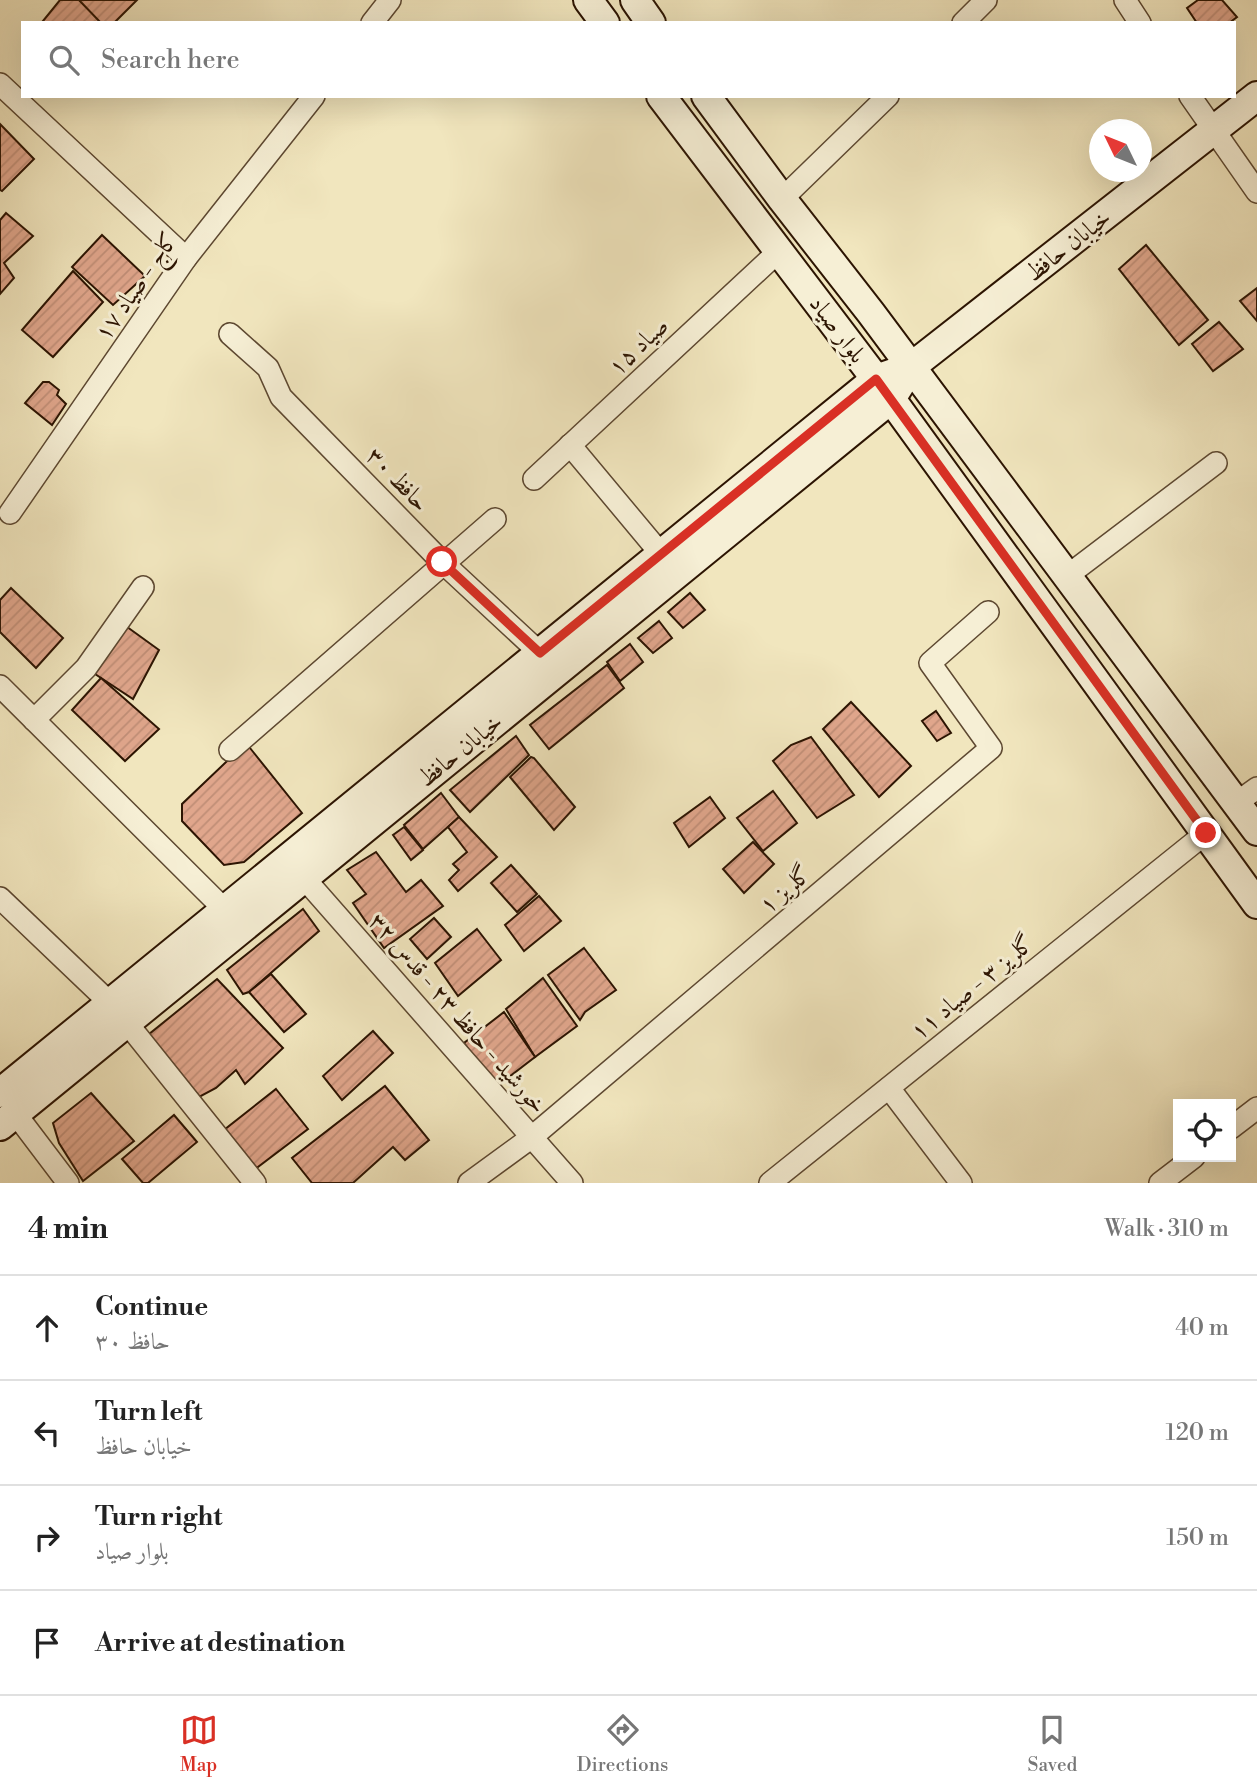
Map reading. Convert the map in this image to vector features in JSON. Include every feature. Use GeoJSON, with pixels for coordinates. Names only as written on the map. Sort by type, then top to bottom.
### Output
{"type":"FeatureCollection","features":[{"type":"Feature","properties":{"kind":"main road"},"geometry":{"type":"LineString","coordinates":[[588,0],[604,21]]}},
{"type":"Feature","properties":{"kind":"main road"},"geometry":{"type":"LineString","coordinates":[[635,0],[651,21]]}},
{"type":"Feature","properties":{"kind":"main road","name":"خیابان حافظ"},"geometry":{"type":"LineString","coordinates":[[118,1013],[304,878],[911,366],[1257,96]]}},
{"type":"Feature","properties":{"kind":"main road","name":"بلوار صیاد"},"geometry":{"type":"LineString","coordinates":[[663,98],[883,389],[1257,904]]}},
{"type":"Feature","properties":{"kind":"main road","name":"بلوار صیاد"},"geometry":{"type":"LineString","coordinates":[[707,98],[1067,576],[1247,795],[1257,831]]}},
{"type":"Feature","properties":{"kind":"main road","name":"خیابان حافظ"},"geometry":{"type":"LineString","coordinates":[[5,1111],[118,1013],[225,910],[661,554],[883,389]]}},
{"type":"Feature","properties":{"kind":"street"},"geometry":{"type":"LineString","coordinates":[[374,21],[390,0]]}},
{"type":"Feature","properties":{"kind":"street"},"geometry":{"type":"LineString","coordinates":[[965,21],[986,0]]}},
{"type":"Feature","properties":{"kind":"street"},"geometry":{"type":"LineString","coordinates":[[1125,0],[1139,21]]}},
{"type":"Feature","properties":{"kind":"street"},"geometry":{"type":"LineString","coordinates":[[0,84],[186,258]]}},
{"type":"Feature","properties":{"kind":"street","name":"کاج - صیاد ۱۷"},"geometry":{"type":"LineString","coordinates":[[10,513],[186,258],[312,98]]}},
{"type":"Feature","properties":{"kind":"street"},"geometry":{"type":"LineString","coordinates":[[782,200],[886,98]]}},
{"type":"Feature","properties":{"kind":"street"},"geometry":{"type":"LineString","coordinates":[[1191,98],[1257,191]]}},
{"type":"Feature","properties":{"kind":"street","name":"صیاد ۱۵"},"geometry":{"type":"LineString","coordinates":[[534,479],[779,251]]}},
{"type":"Feature","properties":{"kind":"street","name":"حافظ ۳۰"},"geometry":{"type":"LineString","coordinates":[[230,334],[268,368],[281,397],[442,562],[540,653]]}},
{"type":"Feature","properties":{"kind":"street"},"geometry":{"type":"LineString","coordinates":[[570,445],[661,554]]}},
{"type":"Feature","properties":{"kind":"street"},"geometry":{"type":"LineString","coordinates":[[1067,576],[1216,463]]}},
{"type":"Feature","properties":{"kind":"street"},"geometry":{"type":"LineString","coordinates":[[230,750],[442,562],[495,519]]}},
{"type":"Feature","properties":{"kind":"street"},"geometry":{"type":"LineString","coordinates":[[34,720],[86,668],[144,587]]}},
{"type":"Feature","properties":{"kind":"street","name":"گلریز ۱"},"geometry":{"type":"LineString","coordinates":[[469,1183],[532,1138],[991,748],[930,663],[988,612]]}},
{"type":"Feature","properties":{"kind":"street"},"geometry":{"type":"LineString","coordinates":[[0,686],[225,910]]}},
{"type":"Feature","properties":{"kind":"street","name":"گلریز ۳ - صیاد ۱۱"},"geometry":{"type":"LineString","coordinates":[[770,1183],[1206,833]]}},
{"type":"Feature","properties":{"kind":"street","name":"خورشید - حافظ ۲۳ - قدس ۳۲"},"geometry":{"type":"LineString","coordinates":[[304,878],[572,1183]]}},
{"type":"Feature","properties":{"kind":"street"},"geometry":{"type":"LineString","coordinates":[[0,898],[118,1013],[255,1183]]}},
{"type":"Feature","properties":{"kind":"street"},"geometry":{"type":"LineString","coordinates":[[889,1088],[961,1183]]}},
{"type":"Feature","properties":{"kind":"street"},"geometry":{"type":"LineString","coordinates":[[1236,1124],[1257,1108]]}},
{"type":"Feature","properties":{"kind":"street"},"geometry":{"type":"LineString","coordinates":[[5,1111],[68,1183]]}},
{"type":"Feature","properties":{"kind":"street"},"geometry":{"type":"LineString","coordinates":[[1160,1183],[1187,1162]]}},
{"type":"Feature","properties":{"kind":"building"},"geometry":{"type":"Polygon","coordinates":[[[60,0],[79,0],[100,21],[43,21],[60,0]]]}},
{"type":"Feature","properties":{"kind":"building"},"geometry":{"type":"Polygon","coordinates":[[[79,0],[137,0],[116,21],[99,21],[79,0]]]}},
{"type":"Feature","properties":{"kind":"building"},"geometry":{"type":"Polygon","coordinates":[[[1198,0],[1222,0],[1237,17],[1232,21],[1196,21],[1187,8],[1198,0]]]}},
{"type":"Feature","properties":{"kind":"building"},"geometry":{"type":"Polygon","coordinates":[[[0,124],[34,159],[2,191],[0,190],[0,124]]]}},
{"type":"Feature","properties":{"kind":"building"},"geometry":{"type":"Polygon","coordinates":[[[6,213],[33,236],[4,263],[14,278],[0,294],[0,220],[6,213]]]}},
{"type":"Feature","properties":{"kind":"building"},"geometry":{"type":"Polygon","coordinates":[[[102,235],[145,276],[113,305],[72,267],[102,235]]]}},
{"type":"Feature","properties":{"kind":"building"},"geometry":{"type":"Polygon","coordinates":[[[1146,245],[1208,320],[1179,345],[1119,269],[1146,245]]]}},
{"type":"Feature","properties":{"kind":"building"},"geometry":{"type":"Polygon","coordinates":[[[73,271],[103,302],[53,357],[22,330],[73,271]]]}},
{"type":"Feature","properties":{"kind":"building"},"geometry":{"type":"Polygon","coordinates":[[[1257,288],[1257,321],[1240,301],[1257,288]]]}},
{"type":"Feature","properties":{"kind":"building"},"geometry":{"type":"Polygon","coordinates":[[[1219,322],[1243,349],[1213,371],[1192,344],[1219,322]]]}},
{"type":"Feature","properties":{"kind":"building"},"geometry":{"type":"Polygon","coordinates":[[[43,382],[49,382],[59,390],[57,395],[66,404],[52,425],[25,403],[43,382]]]}},
{"type":"Feature","properties":{"kind":"building"},"geometry":{"type":"Polygon","coordinates":[[[11,588],[63,638],[36,668],[0,632],[0,600],[11,588]]]}},
{"type":"Feature","properties":{"kind":"building"},"geometry":{"type":"Polygon","coordinates":[[[690,593],[705,610],[683,628],[668,612],[690,593]]]}},
{"type":"Feature","properties":{"kind":"building"},"geometry":{"type":"Polygon","coordinates":[[[659,621],[672,638],[653,653],[638,638],[659,621]]]}},
{"type":"Feature","properties":{"kind":"building"},"geometry":{"type":"Polygon","coordinates":[[[123,624],[159,650],[133,699],[92,672],[123,624]]]}},
{"type":"Feature","properties":{"kind":"building"},"geometry":{"type":"Polygon","coordinates":[[[630,644],[643,662],[620,681],[607,662],[630,644]]]}},
{"type":"Feature","properties":{"kind":"building"},"geometry":{"type":"Polygon","coordinates":[[[607,665],[624,688],[549,749],[530,725],[607,665]]]}},
{"type":"Feature","properties":{"kind":"building"},"geometry":{"type":"Polygon","coordinates":[[[101,678],[159,729],[125,761],[72,710],[101,678]]]}},
{"type":"Feature","properties":{"kind":"building"},"geometry":{"type":"Polygon","coordinates":[[[851,702],[911,766],[879,797],[823,729],[851,702]]]}},
{"type":"Feature","properties":{"kind":"building"},"geometry":{"type":"Polygon","coordinates":[[[936,711],[951,733],[937,741],[922,721],[936,711]]]}},
{"type":"Feature","properties":{"kind":"building"},"geometry":{"type":"Polygon","coordinates":[[[516,736],[529,755],[470,812],[450,790],[516,736]]]}},
{"type":"Feature","properties":{"kind":"building"},"geometry":{"type":"Polygon","coordinates":[[[811,737],[854,795],[817,818],[773,761],[791,745],[811,737]]]}},
{"type":"Feature","properties":{"kind":"building"},"geometry":{"type":"Polygon","coordinates":[[[246,743],[302,813],[244,862],[224,865],[182,821],[182,804],[246,743]]]}},
{"type":"Feature","properties":{"kind":"building"},"geometry":{"type":"Polygon","coordinates":[[[531,757],[575,807],[554,830],[510,777],[531,757]]]}},
{"type":"Feature","properties":{"kind":"building"},"geometry":{"type":"Polygon","coordinates":[[[773,791],[797,823],[763,851],[737,818],[773,791]]]}},
{"type":"Feature","properties":{"kind":"building"},"geometry":{"type":"Polygon","coordinates":[[[441,793],[459,817],[423,849],[404,825],[441,793]]]}},
{"type":"Feature","properties":{"kind":"building"},"geometry":{"type":"Polygon","coordinates":[[[710,797],[725,818],[689,847],[674,823],[710,797]]]}},
{"type":"Feature","properties":{"kind":"building"},"geometry":{"type":"Polygon","coordinates":[[[459,817],[497,857],[458,891],[449,880],[459,870],[453,864],[467,852],[448,827],[459,817]]]}},
{"type":"Feature","properties":{"kind":"building"},"geometry":{"type":"Polygon","coordinates":[[[404,827],[423,850],[411,860],[393,835],[404,827]]]}},
{"type":"Feature","properties":{"kind":"building"},"geometry":{"type":"Polygon","coordinates":[[[753,842],[774,864],[744,893],[723,869],[753,842]]]}},
{"type":"Feature","properties":{"kind":"building"},"geometry":{"type":"Polygon","coordinates":[[[376,852],[406,892],[421,880],[443,906],[384,948],[353,903],[366,894],[347,870],[376,852]]]}},
{"type":"Feature","properties":{"kind":"building"},"geometry":{"type":"Polygon","coordinates":[[[511,865],[537,894],[517,912],[491,883],[511,865]]]}},
{"type":"Feature","properties":{"kind":"building"},"geometry":{"type":"Polygon","coordinates":[[[539,896],[561,921],[524,951],[505,925],[539,896]]]}},
{"type":"Feature","properties":{"kind":"building"},"geometry":{"type":"Polygon","coordinates":[[[303,909],[319,931],[249,992],[243,994],[227,970],[303,909]]]}},
{"type":"Feature","properties":{"kind":"building"},"geometry":{"type":"Polygon","coordinates":[[[434,918],[451,937],[427,959],[410,939],[434,918]]]}},
{"type":"Feature","properties":{"kind":"building"},"geometry":{"type":"Polygon","coordinates":[[[477,929],[501,960],[458,996],[435,963],[477,929]]]}},
{"type":"Feature","properties":{"kind":"building"},"geometry":{"type":"Polygon","coordinates":[[[584,948],[616,990],[585,1012],[580,1020],[548,975],[584,948]]]}},
{"type":"Feature","properties":{"kind":"building"},"geometry":{"type":"Polygon","coordinates":[[[271,974],[306,1014],[284,1032],[249,992],[271,974]]]}},
{"type":"Feature","properties":{"kind":"building"},"geometry":{"type":"Polygon","coordinates":[[[543,978],[577,1026],[535,1057],[506,1009],[543,978]]]}},
{"type":"Feature","properties":{"kind":"building"},"geometry":{"type":"Polygon","coordinates":[[[217,979],[283,1048],[245,1084],[236,1070],[216,1088],[199,1097],[148,1035],[217,979]]]}},
{"type":"Feature","properties":{"kind":"building"},"geometry":{"type":"Polygon","coordinates":[[[504,1012],[535,1057],[496,1087],[464,1043],[504,1012]]]}},
{"type":"Feature","properties":{"kind":"building"},"geometry":{"type":"Polygon","coordinates":[[[373,1031],[393,1053],[342,1100],[323,1076],[373,1031]]]}},
{"type":"Feature","properties":{"kind":"building"},"geometry":{"type":"Polygon","coordinates":[[[385,1086],[429,1140],[405,1160],[393,1147],[353,1183],[312,1183],[292,1158],[385,1086]]]}},
{"type":"Feature","properties":{"kind":"building"},"geometry":{"type":"Polygon","coordinates":[[[276,1089],[308,1129],[254,1170],[224,1130],[276,1089]]]}},
{"type":"Feature","properties":{"kind":"building"},"geometry":{"type":"Polygon","coordinates":[[[91,1093],[134,1141],[83,1181],[59,1143],[53,1123],[91,1093]]]}},
{"type":"Feature","properties":{"kind":"building"},"geometry":{"type":"Polygon","coordinates":[[[174,1115],[197,1142],[148,1183],[143,1183],[122,1159],[174,1115]]]}},
{"type":"Feature","properties":{"kind":"route"},"geometry":{"type":"LineString","coordinates":[[442,562],[540,653],[876,379],[1206,833]]}}]}
